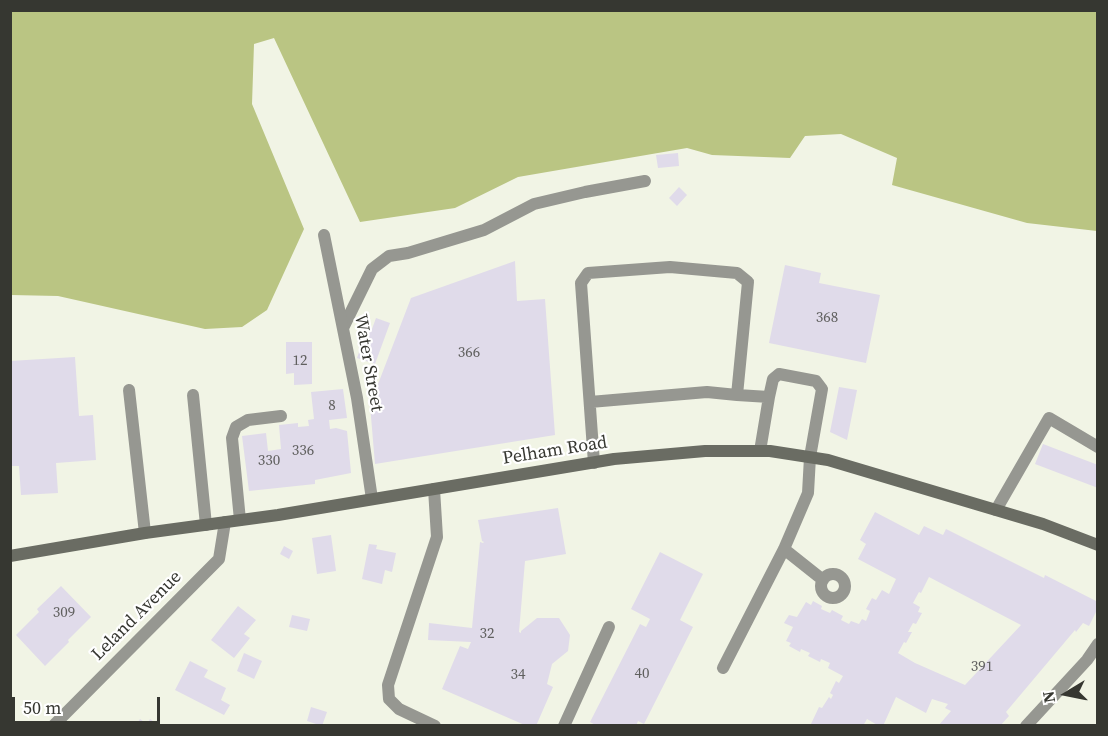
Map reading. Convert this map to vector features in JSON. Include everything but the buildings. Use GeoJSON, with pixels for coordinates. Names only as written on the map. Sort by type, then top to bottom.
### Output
{"type":"FeatureCollection","features":[{"type":"Feature","properties":{"kind":"main road","name":"Pelham Road"},"geometry":{"type":"LineString","coordinates":[[10,556],[614,459],[705,451],[770,451],[828,460],[1044,524],[1097,544]]}},
{"type":"Feature","properties":{"kind":"street"},"geometry":{"type":"LineString","coordinates":[[344,326],[372,269],[389,256],[408,253],[484,230],[534,204],[645,181]]}},
{"type":"Feature","properties":{"kind":"street","name":"Water Street"},"geometry":{"type":"LineString","coordinates":[[324,235],[344,326],[372,499]]}},
{"type":"Feature","properties":{"kind":"street"},"geometry":{"type":"LineString","coordinates":[[594,463],[581,284],[588,273],[670,267],[737,273],[747,282],[737,395]]}},
{"type":"Feature","properties":{"kind":"street"},"geometry":{"type":"LineString","coordinates":[[723,668],[784,549],[808,493],[810,457],[822,389],[816,381],[779,374],[773,379],[760,451]]}},
{"type":"Feature","properties":{"kind":"street"},"geometry":{"type":"LineString","coordinates":[[129,390],[145,533]]}},
{"type":"Feature","properties":{"kind":"street"},"geometry":{"type":"LineString","coordinates":[[590,402],[707,392],[769,397]]}},
{"type":"Feature","properties":{"kind":"street"},"geometry":{"type":"LineString","coordinates":[[194,395],[206,525]]}},
{"type":"Feature","properties":{"kind":"street"},"geometry":{"type":"LineString","coordinates":[[240,520],[232,438],[236,427],[248,420],[281,416]]}},
{"type":"Feature","properties":{"kind":"street"},"geometry":{"type":"LineString","coordinates":[[996,510],[1049,418],[1098,447]]}},
{"type":"Feature","properties":{"kind":"street"},"geometry":{"type":"LineString","coordinates":[[434,489],[437,537],[388,685],[389,699],[399,709],[435,726]]}},
{"type":"Feature","properties":{"kind":"street","name":"Leland Avenue"},"geometry":{"type":"LineString","coordinates":[[53,726],[219,559],[225,522]]}},
{"type":"Feature","properties":{"kind":"street"},"geometry":{"type":"LineString","coordinates":[[784,549],[823,580]]}},
{"type":"Feature","properties":{"kind":"street"},"geometry":{"type":"LineString","coordinates":[[564,726],[609,627]]}},
{"type":"Feature","properties":{"kind":"street"},"geometry":{"type":"LineString","coordinates":[[1026,726],[1087,660],[1098,644]]}},
{"type":"Feature","properties":{"kind":"shaded area"},"geometry":{"type":"Polygon","coordinates":[[[11,10],[1097,11],[1097,231],[1027,223],[892,185],[897,158],[841,134],[805,136],[790,158],[712,155],[687,148],[518,177],[455,208],[360,222],[274,38],[254,44],[252,104],[304,229],[267,310],[242,327],[205,329],[58,296],[11,295],[11,10]]]}}]}
